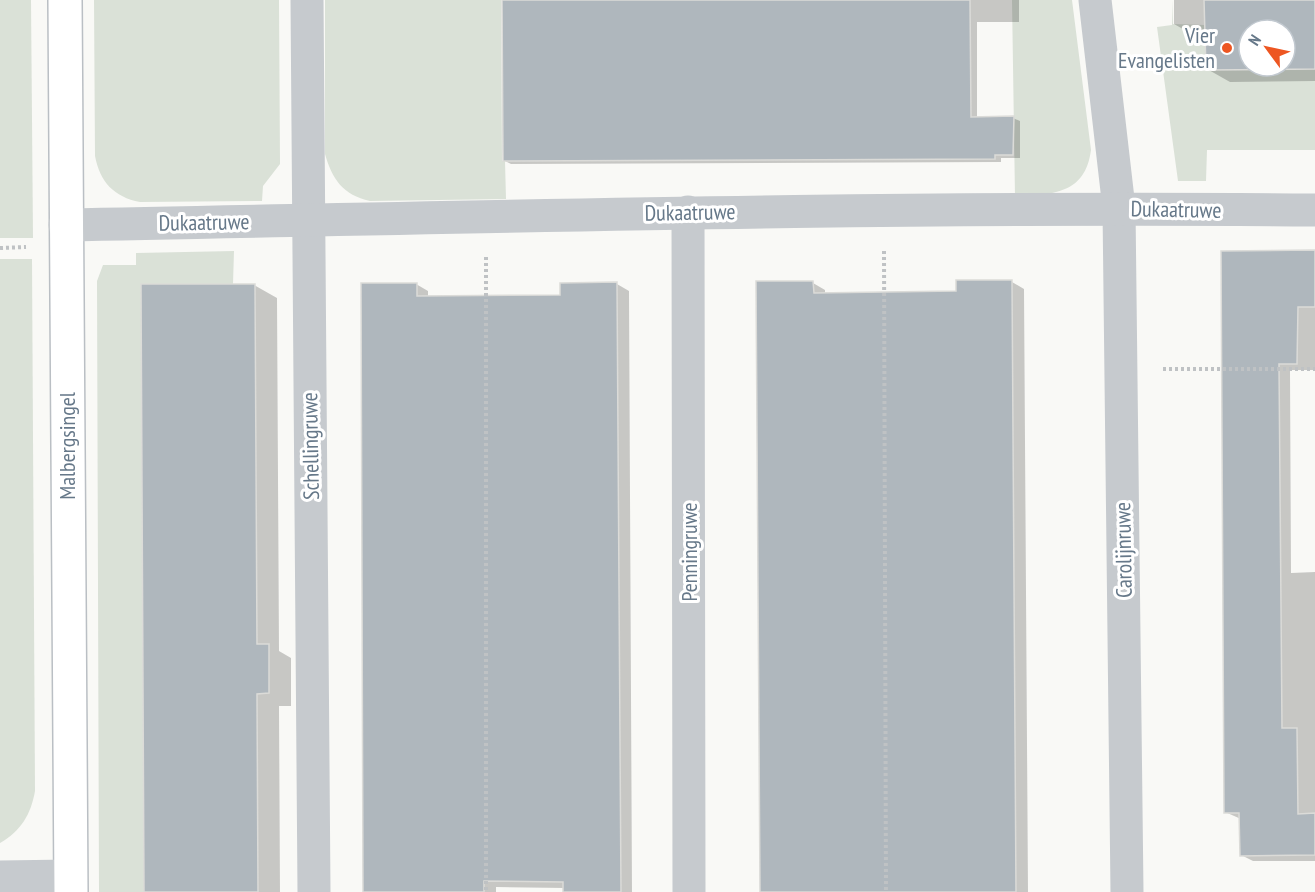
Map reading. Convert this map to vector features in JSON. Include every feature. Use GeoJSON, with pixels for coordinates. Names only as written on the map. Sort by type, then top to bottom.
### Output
{"type":"FeatureCollection","features":[{"type":"Feature","properties":{"kind":"street","name":"Malbergsingel"},"geometry":{"type":"LineString","coordinates":[[65,0],[70,884]]}},
{"type":"Feature","properties":{"kind":"street","name":"Schellingruwe"},"geometry":{"type":"LineString","coordinates":[[307,0],[314,892]]}},
{"type":"Feature","properties":{"kind":"street","name":"Carolijnruwe"},"geometry":{"type":"LineString","coordinates":[[1095,0],[1119,208],[1127,892]]}},
{"type":"Feature","properties":{"kind":"street","name":"Dukaatruwe"},"geometry":{"type":"LineString","coordinates":[[65,225],[688,212],[1119,208],[1315,210]]}},
{"type":"Feature","properties":{"kind":"street","name":"Penningruwe"},"geometry":{"type":"LineString","coordinates":[[688,212],[689,892]]}},
{"type":"Feature","properties":{"kind":"street"},"geometry":{"type":"LineString","coordinates":[[0,877],[70,884]]}},
{"type":"Feature","properties":{"kind":"path"},"geometry":{"type":"LineString","coordinates":[[884,210],[886,892]]}},
{"type":"Feature","properties":{"kind":"path"},"geometry":{"type":"LineString","coordinates":[[486,217],[486,892]]}},
{"type":"Feature","properties":{"kind":"path"},"geometry":{"type":"LineString","coordinates":[[1121,369],[1315,369]]}},
{"type":"Feature","properties":{"kind":"shaded area"},"geometry":{"type":"Polygon","coordinates":[[[0,0],[31,0],[33,238],[0,238],[0,0]]]}},
{"type":"Feature","properties":{"kind":"shaded area"},"geometry":{"type":"Polygon","coordinates":[[[94,0],[279,0],[280,164],[263,186],[262,201],[140,202],[123,196],[110,187],[100,173],[95,156],[94,0]]]}},
{"type":"Feature","properties":{"kind":"shaded area"},"geometry":{"type":"Polygon","coordinates":[[[325,0],[501,0],[502,161],[505,161],[506,199],[370,201],[353,195],[340,185],[331,171],[325,154],[325,0]]]}},
{"type":"Feature","properties":{"kind":"shaded area"},"geometry":{"type":"Polygon","coordinates":[[[1012,0],[1072,0],[1091,150],[1088,165],[1082,176],[1074,184],[1054,193],[1015,197],[1012,0]]]}},
{"type":"Feature","properties":{"kind":"shaded area"},"geometry":{"type":"Polygon","coordinates":[[[1173,0],[1173,24],[1205,25],[1206,70],[1237,70],[1237,78],[1297,78],[1297,69],[1315,69],[1315,150],[1207,150],[1206,181],[1178,181],[1157,27],[1172,25],[1173,0]]]}},
{"type":"Feature","properties":{"kind":"shaded area"},"geometry":{"type":"Polygon","coordinates":[[[234,251],[233,284],[144,892],[99,892],[97,281],[103,265],[136,265],[136,253],[234,251]]]}},
{"type":"Feature","properties":{"kind":"shaded area"},"geometry":{"type":"Polygon","coordinates":[[[0,259],[32,259],[35,791],[24,821],[14,833],[0,843],[0,259]]]}},
{"type":"Feature","properties":{"kind":"building"},"geometry":{"type":"Polygon","coordinates":[[[502,0],[970,0],[971,117],[1014,116],[1013,155],[995,155],[995,159],[503,161],[502,0]]]}},
{"type":"Feature","properties":{"kind":"building","name":"Vier Evangelisten"},"geometry":{"type":"Polygon","coordinates":[[[1204,0],[1315,0],[1315,69],[1297,69],[1297,18],[1237,18],[1237,70],[1206,70],[1204,0]]]}},
{"type":"Feature","properties":{"kind":"building"},"geometry":{"type":"Polygon","coordinates":[[[1315,250],[1315,307],[1298,307],[1297,364],[1279,364],[1282,728],[1297,728],[1298,814],[1315,813],[1315,855],[1240,856],[1239,813],[1224,813],[1221,251],[1315,250]]]}},
{"type":"Feature","properties":{"kind":"building"},"geometry":{"type":"Polygon","coordinates":[[[956,280],[1012,280],[1016,892],[760,892],[756,281],[813,281],[814,293],[956,291],[956,280]]]}},
{"type":"Feature","properties":{"kind":"building"},"geometry":{"type":"Polygon","coordinates":[[[617,282],[621,892],[563,892],[563,882],[484,881],[484,892],[363,892],[361,283],[417,283],[417,296],[560,295],[560,283],[617,282]]]}},
{"type":"Feature","properties":{"kind":"building"},"geometry":{"type":"Polygon","coordinates":[[[141,284],[255,284],[257,644],[269,644],[269,693],[257,694],[258,892],[144,892],[141,284]]]}},
{"type":"Feature","properties":{"kind":"place","name":"Vier Evangelisten"},"geometry":{"type":"Point","coordinates":[1227,48]}}]}
